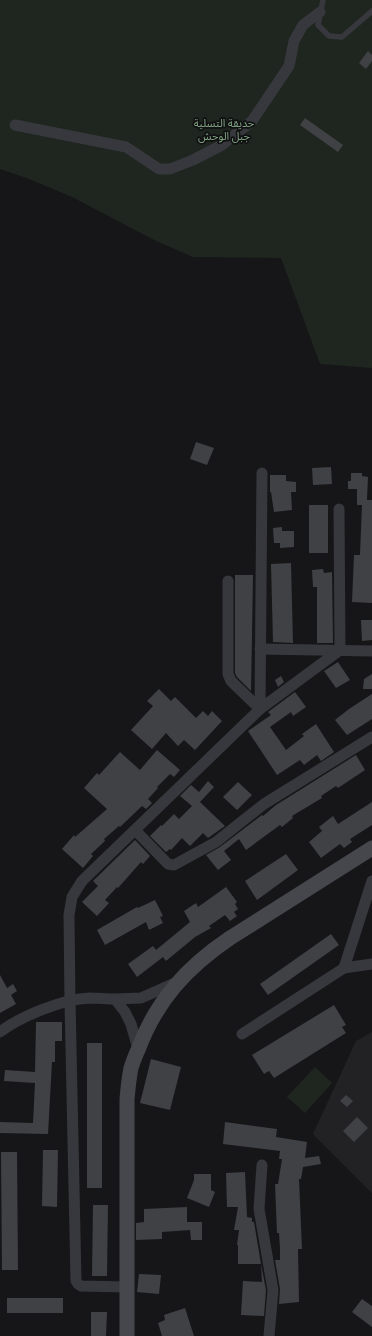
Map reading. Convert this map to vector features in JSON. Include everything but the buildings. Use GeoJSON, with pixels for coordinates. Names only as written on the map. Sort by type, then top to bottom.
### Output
{"type":"FeatureCollection","features":[{"type":"Feature","properties":{"kind":"street"},"geometry":{"type":"LineString","coordinates":[[14,125],[126,147],[159,169],[170,169],[193,160],[222,145],[252,121],[289,66],[294,42],[303,24],[320,12]]}},
{"type":"Feature","properties":{"kind":"street"},"geometry":{"type":"LineString","coordinates":[[260,709],[262,473]]}},
{"type":"Feature","properties":{"kind":"street"},"geometry":{"type":"LineString","coordinates":[[339,509],[340,650]]}},
{"type":"Feature","properties":{"kind":"street"},"geometry":{"type":"LineString","coordinates":[[228,581],[228,674],[231,681],[260,709]]}},
{"type":"Feature","properties":{"kind":"street"},"geometry":{"type":"LineString","coordinates":[[260,650],[372,651]]}},
{"type":"Feature","properties":{"kind":"street"},"geometry":{"type":"LineString","coordinates":[[127,1287],[81,1286],[76,1281],[69,915],[72,897],[82,881],[260,709],[340,650]]}},
{"type":"Feature","properties":{"kind":"street"},"geometry":{"type":"LineString","coordinates":[[135,830],[168,864],[174,865],[216,842],[264,804],[372,736]]}},
{"type":"Feature","properties":{"kind":"street"},"geometry":{"type":"LineString","coordinates":[[127,1336],[127,1098],[131,1067],[143,1035],[153,1016],[170,992],[208,953],[372,848]]}},
{"type":"Feature","properties":{"kind":"street"},"geometry":{"type":"LineString","coordinates":[[344,968],[372,881]]}},
{"type":"Feature","properties":{"kind":"street"},"geometry":{"type":"LineString","coordinates":[[242,1034],[344,968],[372,964]]}},
{"type":"Feature","properties":{"kind":"street"},"geometry":{"type":"LineString","coordinates":[[0,1032],[9,1025],[36,1013],[70,1001],[90,998],[141,998],[180,981]]}},
{"type":"Feature","properties":{"kind":"street"},"geometry":{"type":"LineString","coordinates":[[115,999],[125,1012],[131,1024],[138,1050]]}},
{"type":"Feature","properties":{"kind":"street"},"geometry":{"type":"LineString","coordinates":[[262,1165],[259,1209],[274,1290],[269,1336]]}},
{"type":"Feature","properties":{"kind":"lane"},"geometry":{"type":"LineString","coordinates":[[323,0],[318,25],[329,36],[342,37],[372,11]]}},
{"type":"Feature","properties":{"kind":"shaded area"},"geometry":{"type":"Polygon","coordinates":[[[372,1032],[372,1193],[313,1134],[356,1041],[372,1032]]]}},
{"type":"Feature","properties":{"kind":"green space","name":"حديقة التسلية جبل الوحش"},"geometry":{"type":"Polygon","coordinates":[[[0,0],[372,0],[372,368],[320,364],[281,258],[193,257],[156,241],[72,197],[0,169],[0,0]]]}},
{"type":"Feature","properties":{"kind":"green space"},"geometry":{"type":"Polygon","coordinates":[[[315,1067],[332,1083],[305,1113],[287,1097],[315,1067]]]}}]}
